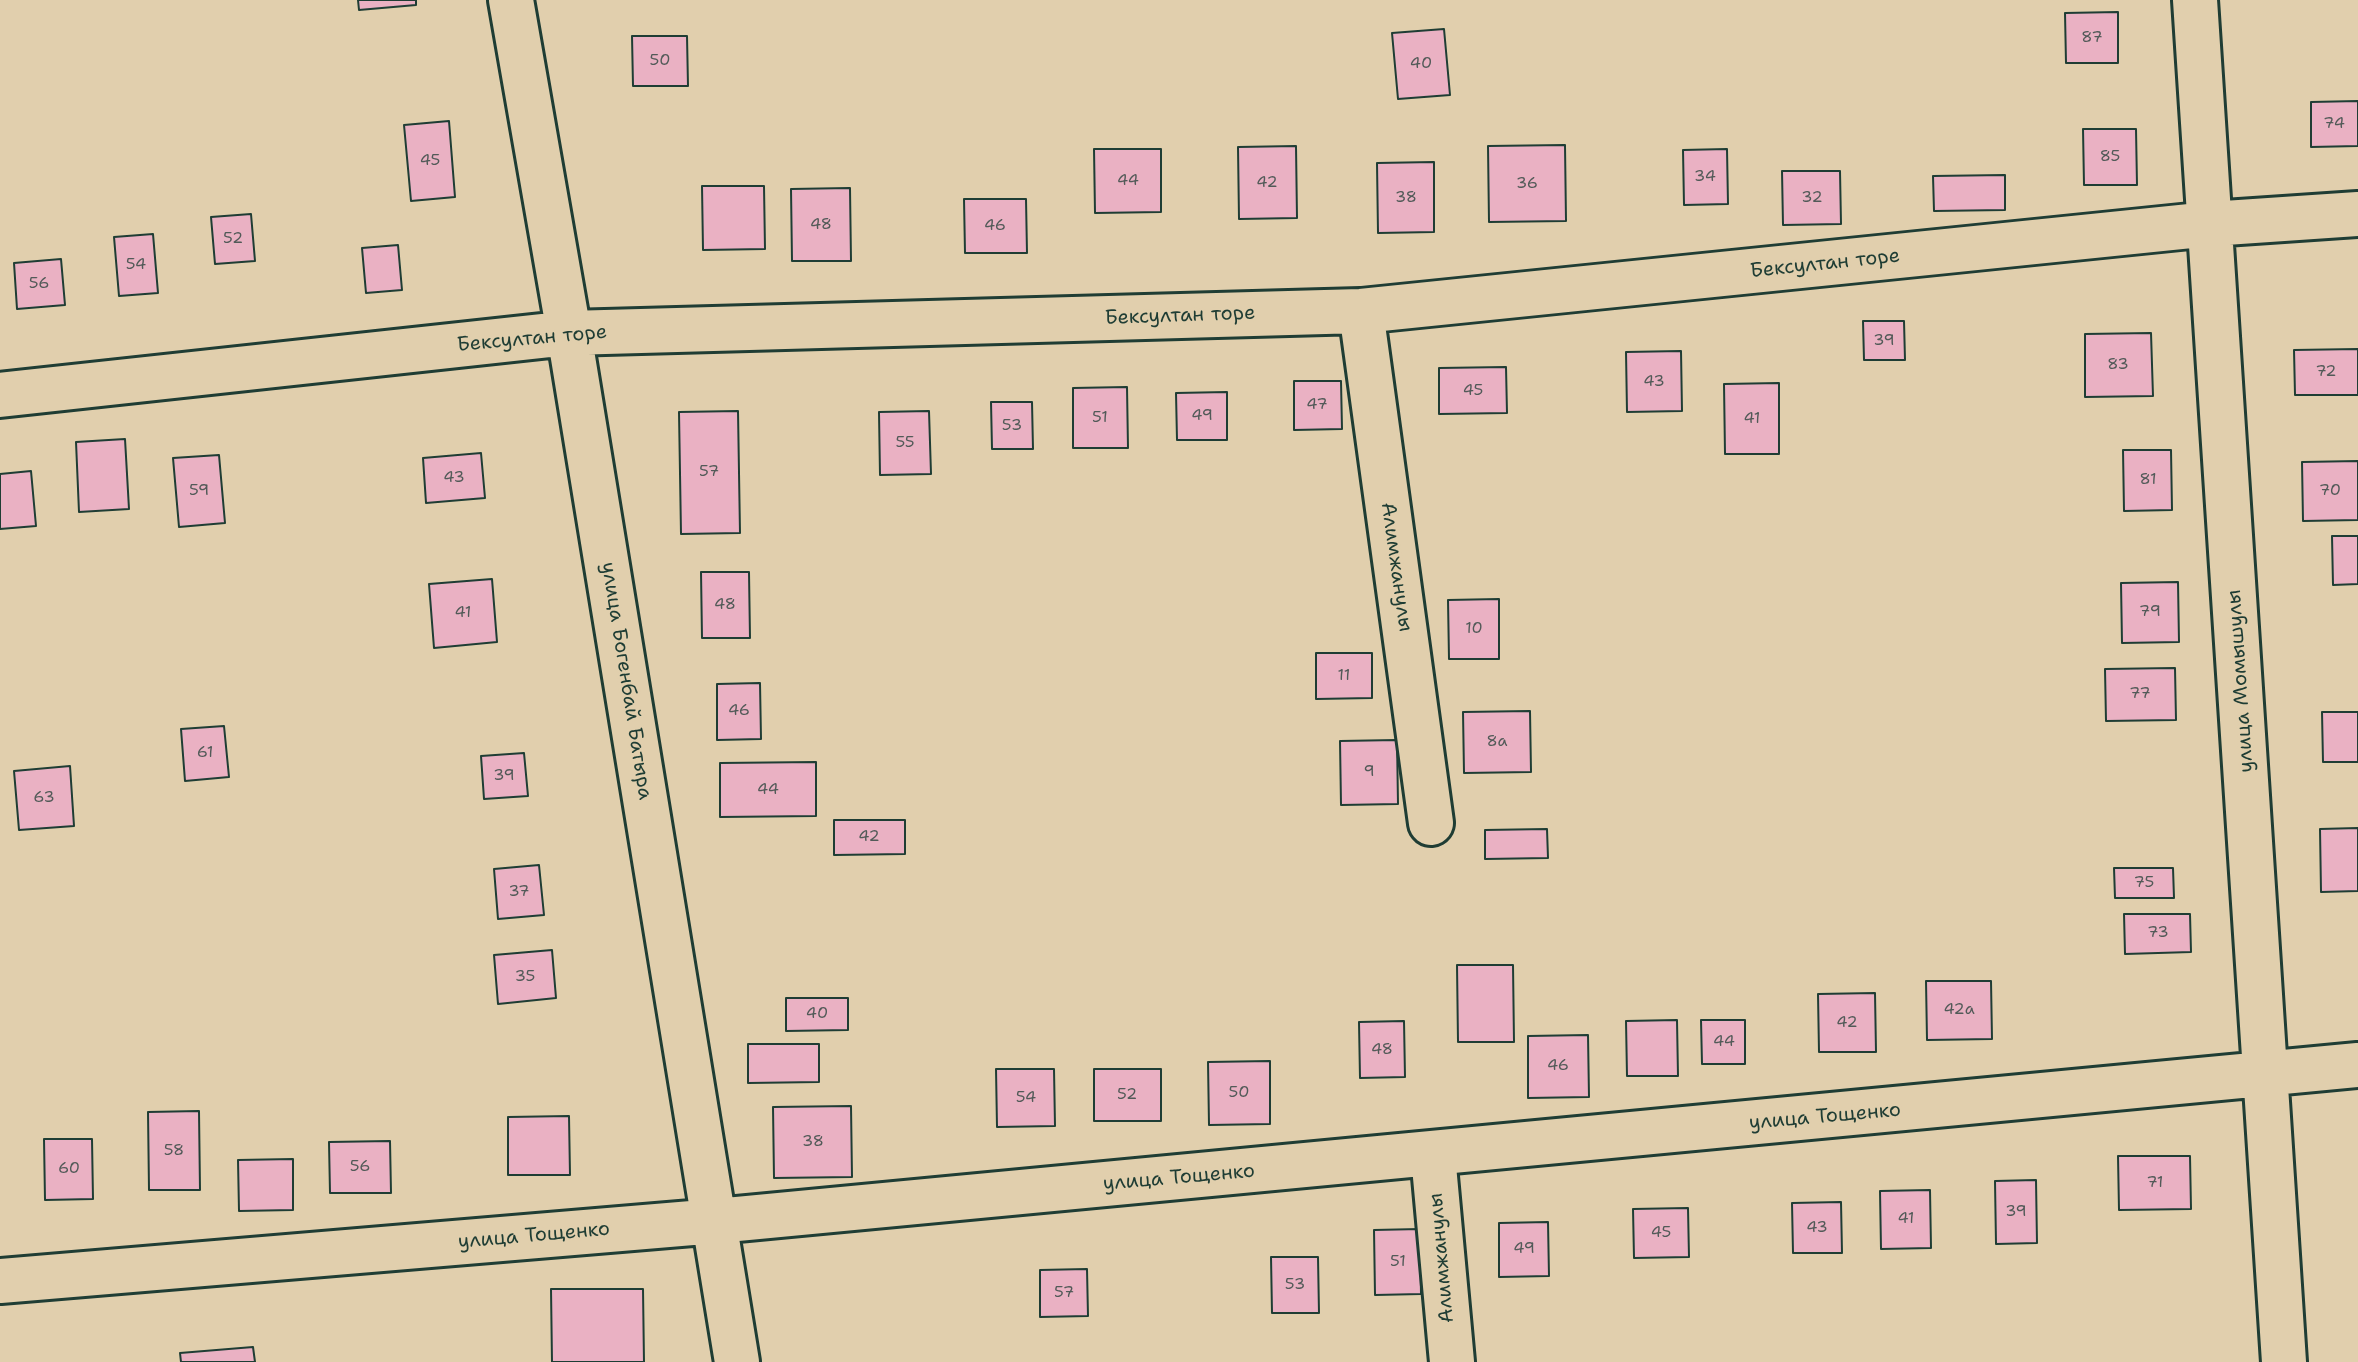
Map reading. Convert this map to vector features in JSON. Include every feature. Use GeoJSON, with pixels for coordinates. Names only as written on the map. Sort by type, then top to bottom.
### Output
{"type":"FeatureCollection","features":[{"type":"Feature","properties":{"kind":"street","name":"улица Богенбай Батыра"},"geometry":{"type":"LineString","coordinates":[[511,0],[569,333],[737,1362]]}},
{"type":"Feature","properties":{"kind":"street","name":"улица Момышулы"},"geometry":{"type":"LineString","coordinates":[[2195,0],[2284,1362]]}},
{"type":"Feature","properties":{"kind":"street","name":"Бексултан торе"},"geometry":{"type":"LineString","coordinates":[[0,395],[569,333],[1361,311],[2210,224],[2358,214]]}},
{"type":"Feature","properties":{"kind":"street","name":"Алимжанулы"},"geometry":{"type":"LineString","coordinates":[[1361,311],[1431,823]]}},
{"type":"Feature","properties":{"kind":"street","name":"улица Тощенко"},"geometry":{"type":"LineString","coordinates":[[0,1281],[716,1221],[2358,1065]]}},
{"type":"Feature","properties":{"kind":"street","name":"Алимжанулы"},"geometry":{"type":"LineString","coordinates":[[1433,1155],[1452,1362]]}},
{"type":"Feature","properties":{"kind":"building"},"geometry":{"type":"Polygon","coordinates":[[[358,0],[416,0],[416,5],[359,10],[358,0]]]}},
{"type":"Feature","properties":{"kind":"building"},"geometry":{"type":"Polygon","coordinates":[[[2118,12],[2118,63],[2066,63],[2065,13],[2118,12]]]}},
{"type":"Feature","properties":{"kind":"building"},"geometry":{"type":"Polygon","coordinates":[[[1444,29],[1450,95],[1398,99],[1392,33],[1444,29]]]}},
{"type":"Feature","properties":{"kind":"building"},"geometry":{"type":"Polygon","coordinates":[[[632,36],[687,36],[688,86],[633,86],[632,36]]]}},
{"type":"Feature","properties":{"kind":"building"},"geometry":{"type":"Polygon","coordinates":[[[2358,101],[2358,146],[2311,147],[2311,102],[2358,101]]]}},
{"type":"Feature","properties":{"kind":"building"},"geometry":{"type":"Polygon","coordinates":[[[449,121],[455,197],[411,201],[404,125],[449,121]]]}},
{"type":"Feature","properties":{"kind":"building"},"geometry":{"type":"Polygon","coordinates":[[[2083,129],[2136,129],[2137,185],[2084,185],[2083,129]]]}},
{"type":"Feature","properties":{"kind":"building"},"geometry":{"type":"Polygon","coordinates":[[[1565,145],[1566,221],[1489,222],[1488,146],[1565,145]]]}},
{"type":"Feature","properties":{"kind":"building"},"geometry":{"type":"Polygon","coordinates":[[[1296,146],[1297,218],[1239,219],[1238,147],[1296,146]]]}},
{"type":"Feature","properties":{"kind":"building"},"geometry":{"type":"Polygon","coordinates":[[[1094,149],[1161,149],[1161,212],[1095,213],[1094,149]]]}},
{"type":"Feature","properties":{"kind":"building"},"geometry":{"type":"Polygon","coordinates":[[[1727,149],[1728,204],[1684,205],[1683,150],[1727,149]]]}},
{"type":"Feature","properties":{"kind":"building"},"geometry":{"type":"Polygon","coordinates":[[[1434,162],[1434,232],[1378,233],[1377,163],[1434,162]]]}},
{"type":"Feature","properties":{"kind":"building"},"geometry":{"type":"Polygon","coordinates":[[[1782,171],[1840,171],[1841,224],[1783,225],[1782,171]]]}},
{"type":"Feature","properties":{"kind":"building"},"geometry":{"type":"Polygon","coordinates":[[[2005,175],[2005,210],[1934,211],[1933,176],[2005,175]]]}},
{"type":"Feature","properties":{"kind":"building"},"geometry":{"type":"Polygon","coordinates":[[[702,186],[764,186],[765,249],[703,250],[702,186]]]}},
{"type":"Feature","properties":{"kind":"building"},"geometry":{"type":"Polygon","coordinates":[[[850,188],[851,261],[792,261],[791,189],[850,188]]]}},
{"type":"Feature","properties":{"kind":"building"},"geometry":{"type":"Polygon","coordinates":[[[964,199],[1026,199],[1027,253],[965,253],[964,199]]]}},
{"type":"Feature","properties":{"kind":"building"},"geometry":{"type":"Polygon","coordinates":[[[251,214],[255,261],[215,264],[211,217],[251,214]]]}},
{"type":"Feature","properties":{"kind":"building"},"geometry":{"type":"Polygon","coordinates":[[[153,234],[158,293],[119,296],[114,237],[153,234]]]}},
{"type":"Feature","properties":{"kind":"building"},"geometry":{"type":"Polygon","coordinates":[[[398,245],[402,290],[366,293],[362,248],[398,245]]]}},
{"type":"Feature","properties":{"kind":"building"},"geometry":{"type":"Polygon","coordinates":[[[61,259],[65,305],[17,309],[14,263],[61,259]]]}},
{"type":"Feature","properties":{"kind":"building"},"geometry":{"type":"Polygon","coordinates":[[[1863,321],[1904,321],[1905,360],[1864,360],[1863,321]]]}},
{"type":"Feature","properties":{"kind":"building"},"geometry":{"type":"Polygon","coordinates":[[[2151,333],[2153,396],[2085,397],[2085,334],[2151,333]]]}},
{"type":"Feature","properties":{"kind":"building"},"geometry":{"type":"Polygon","coordinates":[[[2358,349],[2358,395],[2295,395],[2294,350],[2358,349]]]}},
{"type":"Feature","properties":{"kind":"building"},"geometry":{"type":"Polygon","coordinates":[[[1681,351],[1682,411],[1627,412],[1626,352],[1681,351]]]}},
{"type":"Feature","properties":{"kind":"building"},"geometry":{"type":"Polygon","coordinates":[[[1506,367],[1507,413],[1439,414],[1439,368],[1506,367]]]}},
{"type":"Feature","properties":{"kind":"building"},"geometry":{"type":"Polygon","coordinates":[[[1294,381],[1341,381],[1342,429],[1294,430],[1294,381]]]}},
{"type":"Feature","properties":{"kind":"building"},"geometry":{"type":"Polygon","coordinates":[[[1779,383],[1779,454],[1725,454],[1724,384],[1779,383]]]}},
{"type":"Feature","properties":{"kind":"building"},"geometry":{"type":"Polygon","coordinates":[[[1127,387],[1128,448],[1073,448],[1073,388],[1127,387]]]}},
{"type":"Feature","properties":{"kind":"building"},"geometry":{"type":"Polygon","coordinates":[[[1227,392],[1227,440],[1177,440],[1176,393],[1227,392]]]}},
{"type":"Feature","properties":{"kind":"building"},"geometry":{"type":"Polygon","coordinates":[[[991,402],[1032,402],[1033,449],[992,449],[991,402]]]}},
{"type":"Feature","properties":{"kind":"building"},"geometry":{"type":"Polygon","coordinates":[[[738,411],[740,533],[681,534],[679,412],[738,411]]]}},
{"type":"Feature","properties":{"kind":"building"},"geometry":{"type":"Polygon","coordinates":[[[929,411],[931,474],[880,475],[879,412],[929,411]]]}},
{"type":"Feature","properties":{"kind":"building"},"geometry":{"type":"Polygon","coordinates":[[[125,439],[129,509],[79,512],[76,442],[125,439]]]}},
{"type":"Feature","properties":{"kind":"building"},"geometry":{"type":"Polygon","coordinates":[[[2123,450],[2171,450],[2172,510],[2124,511],[2123,450]]]}},
{"type":"Feature","properties":{"kind":"building"},"geometry":{"type":"Polygon","coordinates":[[[481,453],[485,498],[426,503],[423,458],[481,453]]]}},
{"type":"Feature","properties":{"kind":"building"},"geometry":{"type":"Polygon","coordinates":[[[219,455],[225,523],[179,527],[173,458],[219,455]]]}},
{"type":"Feature","properties":{"kind":"building"},"geometry":{"type":"Polygon","coordinates":[[[2358,461],[2358,520],[2303,521],[2302,462],[2358,461]]]}},
{"type":"Feature","properties":{"kind":"building"},"geometry":{"type":"Polygon","coordinates":[[[31,471],[36,526],[0,529],[0,474],[31,471]]]}},
{"type":"Feature","properties":{"kind":"building"},"geometry":{"type":"Polygon","coordinates":[[[2332,536],[2358,536],[2358,584],[2333,585],[2332,536]]]}},
{"type":"Feature","properties":{"kind":"building"},"geometry":{"type":"Polygon","coordinates":[[[701,572],[749,572],[750,638],[702,638],[701,572]]]}},
{"type":"Feature","properties":{"kind":"building"},"geometry":{"type":"Polygon","coordinates":[[[492,579],[497,642],[434,648],[429,584],[492,579]]]}},
{"type":"Feature","properties":{"kind":"building"},"geometry":{"type":"Polygon","coordinates":[[[2178,582],[2179,642],[2122,643],[2121,583],[2178,582]]]}},
{"type":"Feature","properties":{"kind":"building"},"geometry":{"type":"Polygon","coordinates":[[[1499,599],[1499,659],[1449,659],[1448,600],[1499,599]]]}},
{"type":"Feature","properties":{"kind":"building"},"geometry":{"type":"Polygon","coordinates":[[[1316,653],[1372,653],[1372,698],[1316,699],[1316,653]]]}},
{"type":"Feature","properties":{"kind":"building"},"geometry":{"type":"Polygon","coordinates":[[[2175,668],[2176,720],[2106,721],[2105,669],[2175,668]]]}},
{"type":"Feature","properties":{"kind":"building"},"geometry":{"type":"Polygon","coordinates":[[[760,683],[761,739],[717,740],[717,684],[760,683]]]}},
{"type":"Feature","properties":{"kind":"building"},"geometry":{"type":"Polygon","coordinates":[[[1530,711],[1531,772],[1464,773],[1463,712],[1530,711]]]}},
{"type":"Feature","properties":{"kind":"building"},"geometry":{"type":"Polygon","coordinates":[[[2322,712],[2358,712],[2358,762],[2323,762],[2322,712]]]}},
{"type":"Feature","properties":{"kind":"building"},"geometry":{"type":"Polygon","coordinates":[[[224,726],[229,777],[185,781],[181,729],[224,726]]]}},
{"type":"Feature","properties":{"kind":"building"},"geometry":{"type":"Polygon","coordinates":[[[1397,740],[1398,804],[1341,805],[1340,741],[1397,740]]]}},
{"type":"Feature","properties":{"kind":"building"},"geometry":{"type":"Polygon","coordinates":[[[524,753],[528,796],[484,799],[481,756],[524,753]]]}},
{"type":"Feature","properties":{"kind":"building"},"geometry":{"type":"Polygon","coordinates":[[[816,762],[816,816],[720,817],[720,763],[816,762]]]}},
{"type":"Feature","properties":{"kind":"building"},"geometry":{"type":"Polygon","coordinates":[[[70,766],[74,826],[19,830],[14,771],[70,766]]]}},
{"type":"Feature","properties":{"kind":"building"},"geometry":{"type":"Polygon","coordinates":[[[834,820],[905,820],[905,854],[834,855],[834,820]]]}},
{"type":"Feature","properties":{"kind":"building"},"geometry":{"type":"Polygon","coordinates":[[[2358,828],[2358,891],[2321,892],[2320,829],[2358,828]]]}},
{"type":"Feature","properties":{"kind":"building"},"geometry":{"type":"Polygon","coordinates":[[[1547,829],[1548,858],[1485,859],[1485,830],[1547,829]]]}},
{"type":"Feature","properties":{"kind":"building"},"geometry":{"type":"Polygon","coordinates":[[[539,865],[544,915],[498,919],[494,869],[539,865]]]}},
{"type":"Feature","properties":{"kind":"building"},"geometry":{"type":"Polygon","coordinates":[[[2114,868],[2173,868],[2174,898],[2115,898],[2114,868]]]}},
{"type":"Feature","properties":{"kind":"building"},"geometry":{"type":"Polygon","coordinates":[[[2124,914],[2190,914],[2191,952],[2125,954],[2124,914]]]}},
{"type":"Feature","properties":{"kind":"building"},"geometry":{"type":"Polygon","coordinates":[[[552,950],[556,998],[498,1004],[494,955],[552,950]]]}},
{"type":"Feature","properties":{"kind":"building"},"geometry":{"type":"Polygon","coordinates":[[[1457,965],[1513,965],[1514,1042],[1458,1042],[1457,965]]]}},
{"type":"Feature","properties":{"kind":"building"},"geometry":{"type":"Polygon","coordinates":[[[1926,981],[1991,981],[1992,1039],[1927,1040],[1926,981]]]}},
{"type":"Feature","properties":{"kind":"building"},"geometry":{"type":"Polygon","coordinates":[[[1875,993],[1876,1052],[1819,1052],[1818,994],[1875,993]]]}},
{"type":"Feature","properties":{"kind":"building"},"geometry":{"type":"Polygon","coordinates":[[[786,998],[848,998],[848,1030],[786,1031],[786,998]]]}},
{"type":"Feature","properties":{"kind":"building"},"geometry":{"type":"Polygon","coordinates":[[[1677,1020],[1678,1076],[1627,1076],[1626,1021],[1677,1020]]]}},
{"type":"Feature","properties":{"kind":"building"},"geometry":{"type":"Polygon","coordinates":[[[1701,1020],[1745,1020],[1745,1064],[1702,1064],[1701,1020]]]}},
{"type":"Feature","properties":{"kind":"building"},"geometry":{"type":"Polygon","coordinates":[[[1404,1021],[1405,1077],[1360,1078],[1359,1022],[1404,1021]]]}},
{"type":"Feature","properties":{"kind":"building"},"geometry":{"type":"Polygon","coordinates":[[[1588,1035],[1589,1097],[1528,1098],[1528,1036],[1588,1035]]]}},
{"type":"Feature","properties":{"kind":"building"},"geometry":{"type":"Polygon","coordinates":[[[748,1044],[819,1044],[819,1082],[748,1083],[748,1044]]]}},
{"type":"Feature","properties":{"kind":"building"},"geometry":{"type":"Polygon","coordinates":[[[1270,1061],[1270,1124],[1209,1125],[1208,1062],[1270,1061]]]}},
{"type":"Feature","properties":{"kind":"building"},"geometry":{"type":"Polygon","coordinates":[[[996,1069],[1054,1069],[1055,1126],[997,1127],[996,1069]]]}},
{"type":"Feature","properties":{"kind":"building"},"geometry":{"type":"Polygon","coordinates":[[[1094,1069],[1161,1069],[1161,1121],[1094,1121],[1094,1069]]]}},
{"type":"Feature","properties":{"kind":"building"},"geometry":{"type":"Polygon","coordinates":[[[851,1106],[852,1177],[774,1178],[773,1107],[851,1106]]]}},
{"type":"Feature","properties":{"kind":"building"},"geometry":{"type":"Polygon","coordinates":[[[199,1111],[200,1190],[149,1190],[148,1112],[199,1111]]]}},
{"type":"Feature","properties":{"kind":"building"},"geometry":{"type":"Polygon","coordinates":[[[569,1116],[570,1175],[508,1175],[508,1117],[569,1116]]]}},
{"type":"Feature","properties":{"kind":"building"},"geometry":{"type":"Polygon","coordinates":[[[44,1139],[92,1139],[93,1199],[45,1200],[44,1139]]]}},
{"type":"Feature","properties":{"kind":"building"},"geometry":{"type":"Polygon","coordinates":[[[390,1141],[391,1193],[330,1193],[329,1142],[390,1141]]]}},
{"type":"Feature","properties":{"kind":"building"},"geometry":{"type":"Polygon","coordinates":[[[2118,1156],[2190,1156],[2191,1209],[2119,1210],[2118,1156]]]}},
{"type":"Feature","properties":{"kind":"building"},"geometry":{"type":"Polygon","coordinates":[[[293,1159],[293,1210],[239,1211],[238,1160],[293,1159]]]}},
{"type":"Feature","properties":{"kind":"building"},"geometry":{"type":"Polygon","coordinates":[[[2036,1180],[2037,1243],[1996,1244],[1995,1181],[2036,1180]]]}},
{"type":"Feature","properties":{"kind":"building"},"geometry":{"type":"Polygon","coordinates":[[[1930,1190],[1931,1248],[1881,1249],[1880,1191],[1930,1190]]]}},
{"type":"Feature","properties":{"kind":"building"},"geometry":{"type":"Polygon","coordinates":[[[1841,1202],[1842,1253],[1793,1253],[1792,1203],[1841,1202]]]}},
{"type":"Feature","properties":{"kind":"building"},"geometry":{"type":"Polygon","coordinates":[[[1688,1208],[1689,1257],[1634,1258],[1633,1209],[1688,1208]]]}},
{"type":"Feature","properties":{"kind":"building"},"geometry":{"type":"Polygon","coordinates":[[[1548,1222],[1549,1276],[1499,1277],[1499,1223],[1548,1222]]]}},
{"type":"Feature","properties":{"kind":"building"},"geometry":{"type":"Polygon","coordinates":[[[1420,1229],[1421,1294],[1375,1295],[1374,1230],[1420,1229]]]}},
{"type":"Feature","properties":{"kind":"building"},"geometry":{"type":"Polygon","coordinates":[[[1271,1257],[1318,1257],[1319,1313],[1272,1313],[1271,1257]]]}},
{"type":"Feature","properties":{"kind":"building"},"geometry":{"type":"Polygon","coordinates":[[[1087,1269],[1088,1316],[1040,1317],[1040,1270],[1087,1269]]]}},
{"type":"Feature","properties":{"kind":"building"},"geometry":{"type":"Polygon","coordinates":[[[551,1289],[643,1289],[644,1362],[552,1362],[551,1289]]]}},
{"type":"Feature","properties":{"kind":"building"},"geometry":{"type":"Polygon","coordinates":[[[253,1347],[255,1362],[181,1362],[180,1353],[253,1347]]]}}]}
